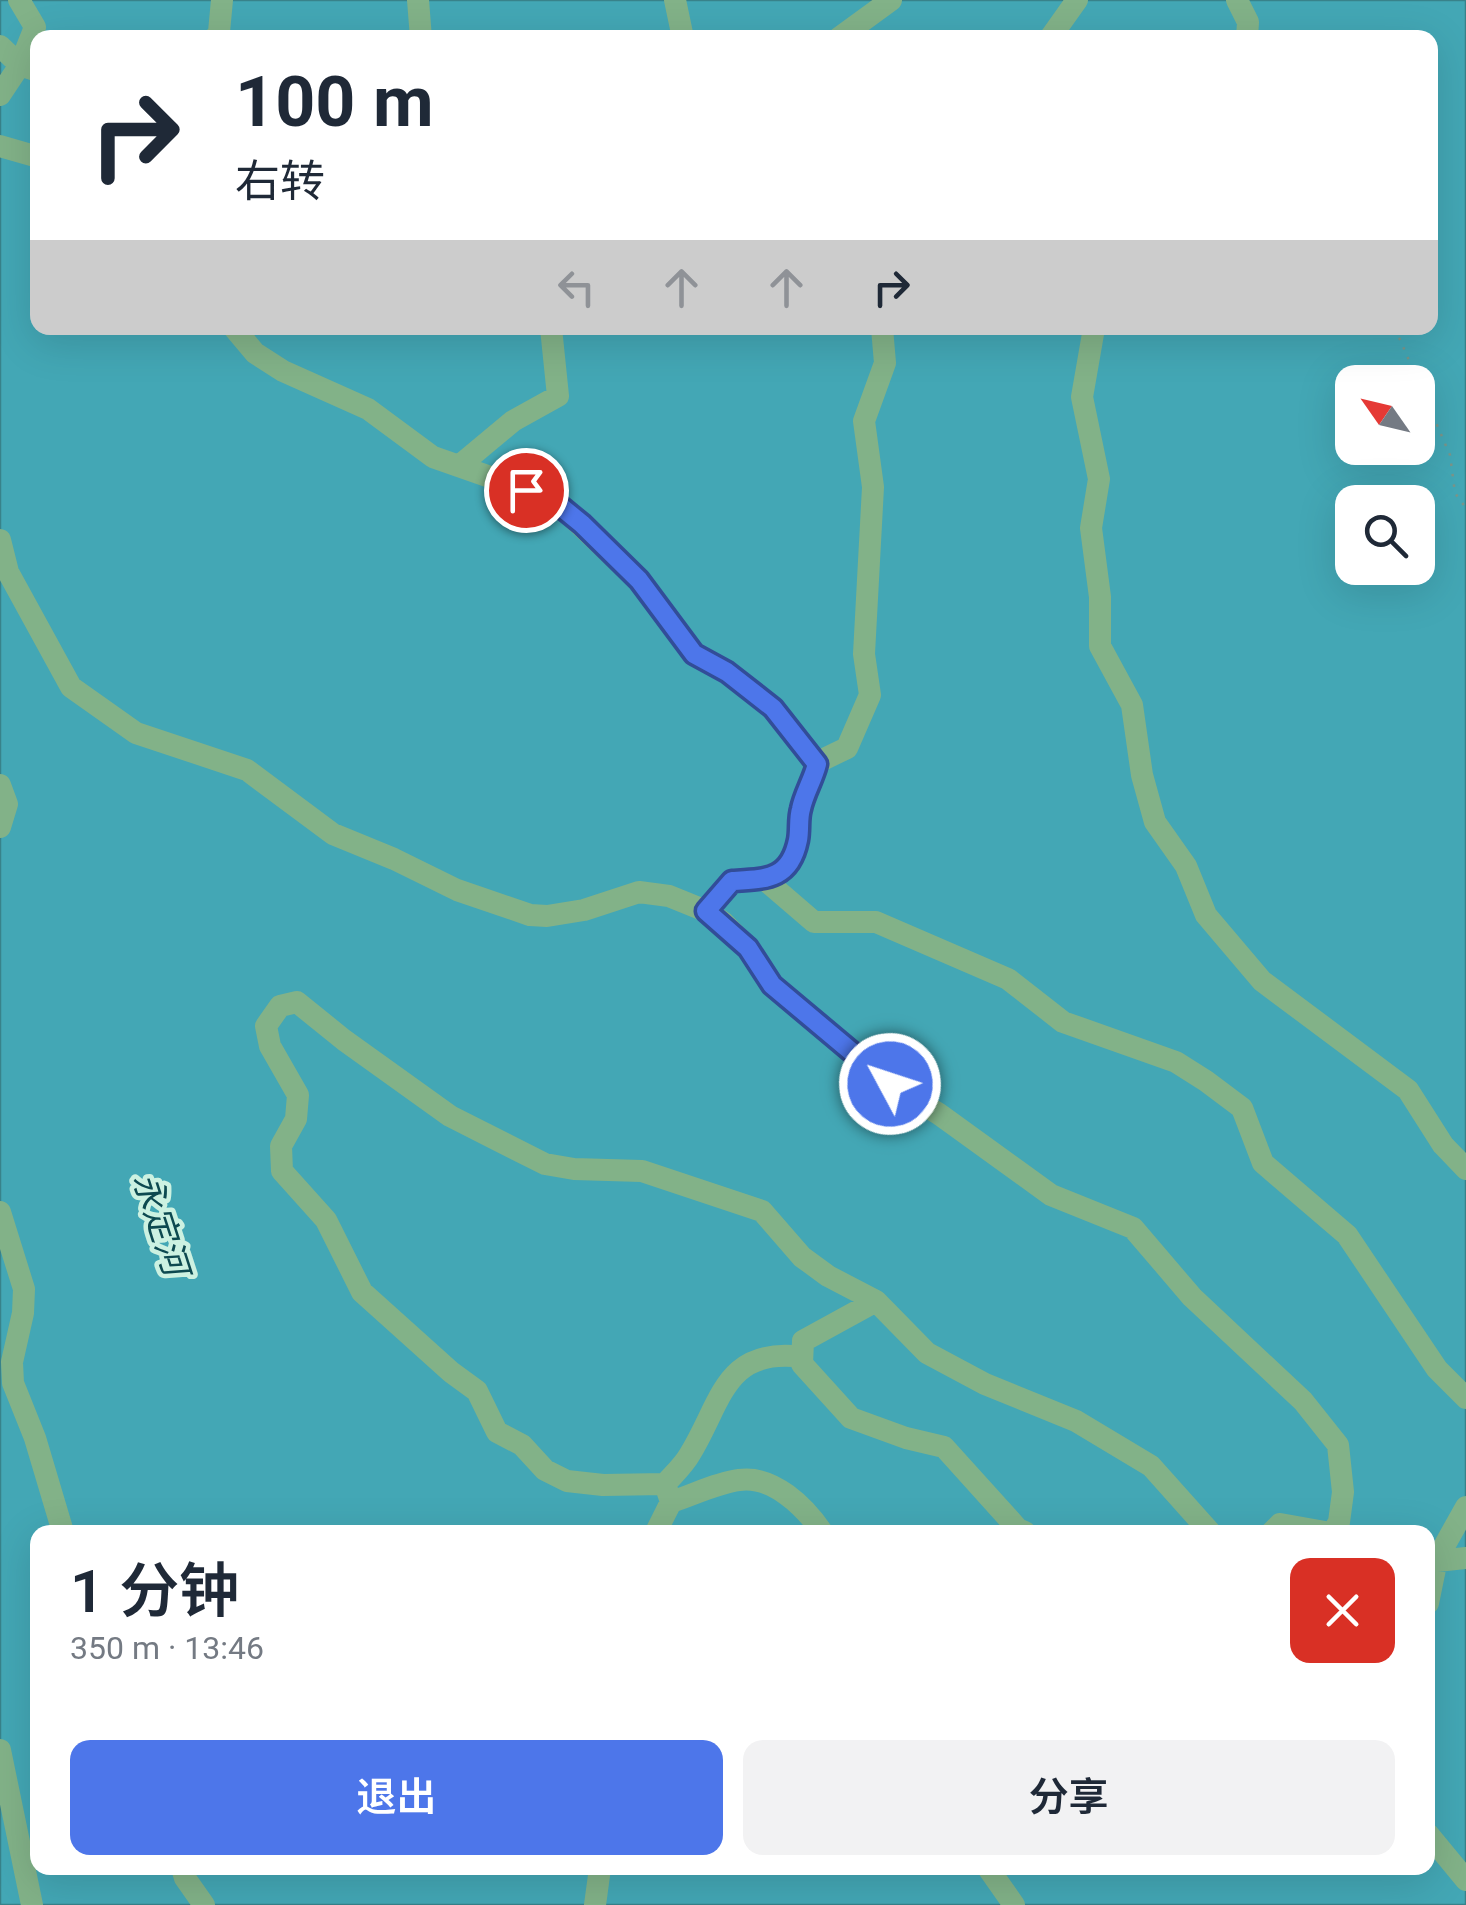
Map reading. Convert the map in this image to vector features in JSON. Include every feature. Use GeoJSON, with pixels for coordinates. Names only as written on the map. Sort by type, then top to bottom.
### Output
{"type":"FeatureCollection","features":[{"type":"Feature","properties":{"kind":"street"},"geometry":{"type":"LineString","coordinates":[[19,0],[35,30]]}},
{"type":"Feature","properties":{"kind":"street"},"geometry":{"type":"LineString","coordinates":[[219,30],[222,0]]}},
{"type":"Feature","properties":{"kind":"street"},"geometry":{"type":"LineString","coordinates":[[418,0],[420,30]]}},
{"type":"Feature","properties":{"kind":"street"},"geometry":{"type":"LineString","coordinates":[[675,0],[681,30]]}},
{"type":"Feature","properties":{"kind":"street"},"geometry":{"type":"LineString","coordinates":[[849,30],[891,0]]}},
{"type":"Feature","properties":{"kind":"street"},"geometry":{"type":"LineString","coordinates":[[1056,30],[1077,0]]}},
{"type":"Feature","properties":{"kind":"street"},"geometry":{"type":"LineString","coordinates":[[1237,0],[1248,22],[1248,30]]}},
{"type":"Feature","properties":{"kind":"street"},"geometry":{"type":"LineString","coordinates":[[0,46],[29,68],[0,95]]}},
{"type":"Feature","properties":{"kind":"street"},"geometry":{"type":"LineString","coordinates":[[0,146],[30,155]]}},
{"type":"Feature","properties":{"kind":"street"},"geometry":{"type":"LineString","coordinates":[[240,335],[254,352],[283,370],[368,409],[434,457],[560,506],[639,580],[694,654],[727,672],[773,708],[816,763]]}},
{"type":"Feature","properties":{"kind":"street"},"geometry":{"type":"LineString","coordinates":[[459,466],[513,421],[558,396],[552,335]]}},
{"type":"Feature","properties":{"kind":"street"},"geometry":{"type":"LineString","coordinates":[[816,763],[847,748],[870,695],[864,654],[873,486],[864,421],[885,362],[883,335]]}},
{"type":"Feature","properties":{"kind":"street"},"geometry":{"type":"LineString","coordinates":[[1093,335],[1082,396],[1099,478],[1092,528],[1100,598],[1100,646],[1132,704],[1142,775],[1155,822],[1186,866],[1206,915],[1262,980],[1408,1090],[1443,1145],[1466,1169]]}},
{"type":"Feature","properties":{"kind":"street"},"geometry":{"type":"LineString","coordinates":[[0,540],[8,572],[70,687],[136,733],[247,770],[345,840],[457,890],[530,915],[584,910],[639,892],[669,896],[706,911],[748,948],[772,985],[890,1084],[939,1114],[1051,1195],[1133,1228],[1192,1297],[1302,1401],[1338,1446],[1343,1492],[1336,1525]]}},
{"type":"Feature","properties":{"kind":"street"},"geometry":{"type":"LineString","coordinates":[[706,911],[732,881],[764,879],[790,865],[798,840],[801,806],[810,791],[816,763]]}},
{"type":"Feature","properties":{"kind":"street"},"geometry":{"type":"LineString","coordinates":[[0,785],[7,804],[0,827]]}},
{"type":"Feature","properties":{"kind":"street"},"geometry":{"type":"LineString","coordinates":[[764,879],[814,922],[876,922],[1008,979],[1063,1022],[1176,1062],[1206,1081],[1242,1108],[1263,1163],[1346,1235],[1438,1369],[1466,1398]]}},
{"type":"Feature","properties":{"kind":"street"},"geometry":{"type":"LineString","coordinates":[[816,1525],[798,1503],[770,1484],[742,1479],[668,1493],[567,1481],[545,1470],[522,1445],[498,1432],[477,1391],[450,1372],[362,1292],[326,1220],[282,1171],[281,1146],[296,1118],[298,1095],[270,1046],[266,1026],[280,1006],[297,1002],[450,1116],[545,1164],[642,1170],[762,1211],[782,1229],[802,1257],[876,1302],[927,1353],[985,1384],[1076,1421],[1151,1466],[1204,1525]]}},
{"type":"Feature","properties":{"kind":"street"},"geometry":{"type":"LineString","coordinates":[[0,1212],[24,1289],[12,1362],[13,1384],[35,1438],[61,1525]]}},
{"type":"Feature","properties":{"kind":"street"},"geometry":{"type":"LineString","coordinates":[[876,1302],[804,1341],[802,1364],[851,1418],[906,1438],[944,1446],[1014,1525]]}},
{"type":"Feature","properties":{"kind":"street"},"geometry":{"type":"LineString","coordinates":[[658,1525],[668,1493],[717,1397],[751,1360],[780,1354],[802,1356]]}},
{"type":"Feature","properties":{"kind":"street"},"geometry":{"type":"LineString","coordinates":[[1435,1556],[1466,1507]]}},
{"type":"Feature","properties":{"kind":"street"},"geometry":{"type":"LineString","coordinates":[[1435,1561],[1466,1558]]}},
{"type":"Feature","properties":{"kind":"street"},"geometry":{"type":"LineString","coordinates":[[0,1750],[32,1905]]}},
{"type":"Feature","properties":{"kind":"street"},"geometry":{"type":"LineString","coordinates":[[1435,1842],[1466,1880]]}},
{"type":"Feature","properties":{"kind":"street"},"geometry":{"type":"LineString","coordinates":[[184,1875],[204,1905]]}},
{"type":"Feature","properties":{"kind":"street"},"geometry":{"type":"LineString","coordinates":[[595,1905],[599,1875]]}},
{"type":"Feature","properties":{"kind":"street"},"geometry":{"type":"LineString","coordinates":[[993,1875],[1014,1905]]}},
{"type":"Feature","properties":{"kind":"path"},"geometry":{"type":"LineString","coordinates":[[1398,335],[1450,455],[1455,493],[1466,508]]}},
{"type":"Feature","properties":{"kind":"water","name":"永定河"},"geometry":{"type":"Polygon","coordinates":[[[0,0],[1466,0],[1466,1905],[0,1905],[0,0]]]}},
{"type":"Feature","properties":{"kind":"route"},"geometry":{"type":"LineString","coordinates":[[526,490],[560,506],[582,524],[639,580],[694,654],[727,672],[773,708],[817,764],[810,791],[801,806],[798,840],[790,865],[770,878],[732,881],[706,911],[748,948],[772,985],[890,1084]]}}]}
